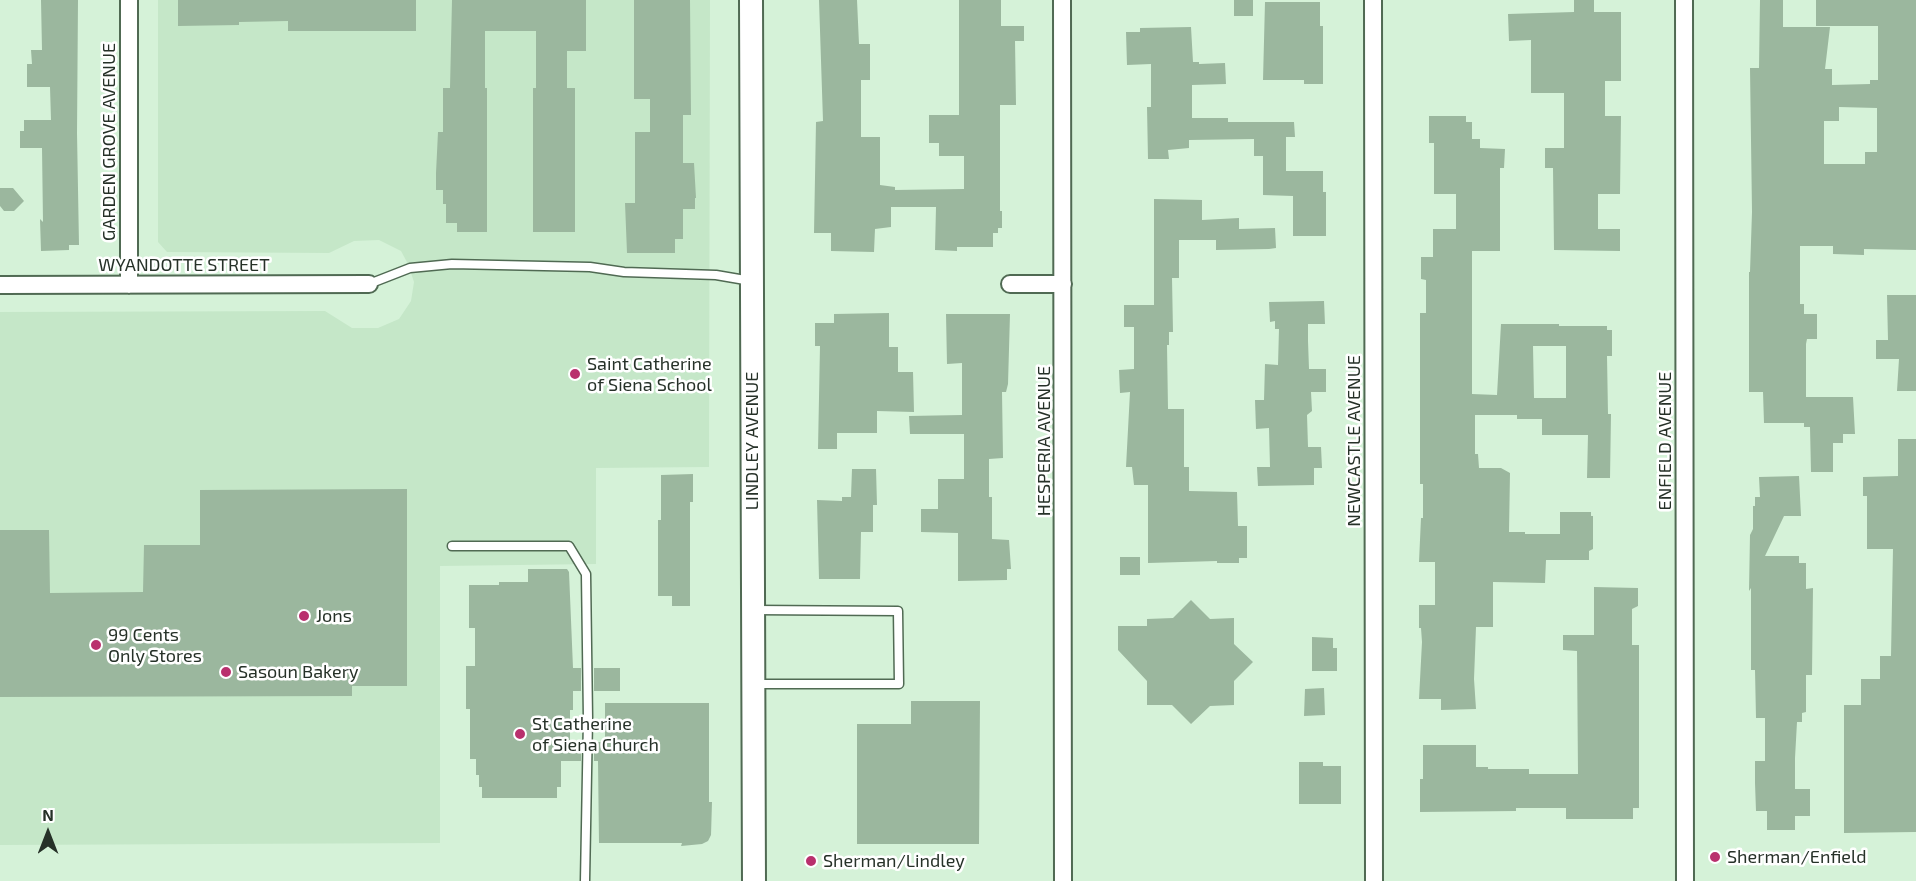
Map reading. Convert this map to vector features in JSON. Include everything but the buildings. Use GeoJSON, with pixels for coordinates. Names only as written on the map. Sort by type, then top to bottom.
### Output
{"type":"FeatureCollection","features":[{"type":"Feature","properties":{"kind":"main road","name":"LINDLEY AVENUE"},"geometry":{"type":"LineString","coordinates":[[751,0],[754,881]]}},
{"type":"Feature","properties":{"kind":"street","name":"GARDEN GROVE AVENUE"},"geometry":{"type":"LineString","coordinates":[[129,0],[129,285]]}},
{"type":"Feature","properties":{"kind":"street","name":"HESPERIA AVENUE"},"geometry":{"type":"LineString","coordinates":[[1062,0],[1064,881]]}},
{"type":"Feature","properties":{"kind":"street","name":"NEWCASTLE AVENUE"},"geometry":{"type":"LineString","coordinates":[[1373,0],[1374,881]]}},
{"type":"Feature","properties":{"kind":"street","name":"ENFIELD AVENUE"},"geometry":{"type":"LineString","coordinates":[[1684,0],[1685,881]]}},
{"type":"Feature","properties":{"kind":"street","name":"WYANDOTTE STREET"},"geometry":{"type":"LineString","coordinates":[[0,285],[369,284]]}},
{"type":"Feature","properties":{"kind":"street"},"geometry":{"type":"LineString","coordinates":[[1010,284],[1064,284]]}},
{"type":"Feature","properties":{"kind":"lane"},"geometry":{"type":"LineString","coordinates":[[369,284],[410,268],[452,264],[590,267],[624,272],[716,275],[751,282]]}},
{"type":"Feature","properties":{"kind":"lane"},"geometry":{"type":"LineString","coordinates":[[452,546],[569,546],[586,574],[588,719],[585,881]]}},
{"type":"Feature","properties":{"kind":"lane"},"geometry":{"type":"LineString","coordinates":[[753,610],[898,611],[899,684],[754,684]]}},
{"type":"Feature","properties":{"kind":"shaded area"},"geometry":{"type":"Polygon","coordinates":[[[158,0],[710,0],[709,467],[596,468],[596,564],[440,566],[440,843],[0,845],[0,312],[325,311],[352,328],[378,328],[399,319],[411,301],[414,282],[408,264],[401,251],[379,240],[354,241],[329,253],[167,252],[158,242],[158,0]]]}},
{"type":"Feature","properties":{"kind":"place","name":"Saint Catherine of Siena School"},"geometry":{"type":"Point","coordinates":[575,374]}},
{"type":"Feature","properties":{"kind":"place","name":"Jons"},"geometry":{"type":"Point","coordinates":[304,616]}},
{"type":"Feature","properties":{"kind":"place","name":"99 Cents Only Stores"},"geometry":{"type":"Point","coordinates":[96,645]}},
{"type":"Feature","properties":{"kind":"place","name":"Sasoun Bakery"},"geometry":{"type":"Point","coordinates":[226,672]}},
{"type":"Feature","properties":{"kind":"place","name":"St Catherine of Siena Church"},"geometry":{"type":"Point","coordinates":[520,734]}},
{"type":"Feature","properties":{"kind":"place","name":"Sherman/Enfield"},"geometry":{"type":"Point","coordinates":[1715,857]}},
{"type":"Feature","properties":{"kind":"place","name":"Sherman/Lindley"},"geometry":{"type":"Point","coordinates":[811,861]}}]}
